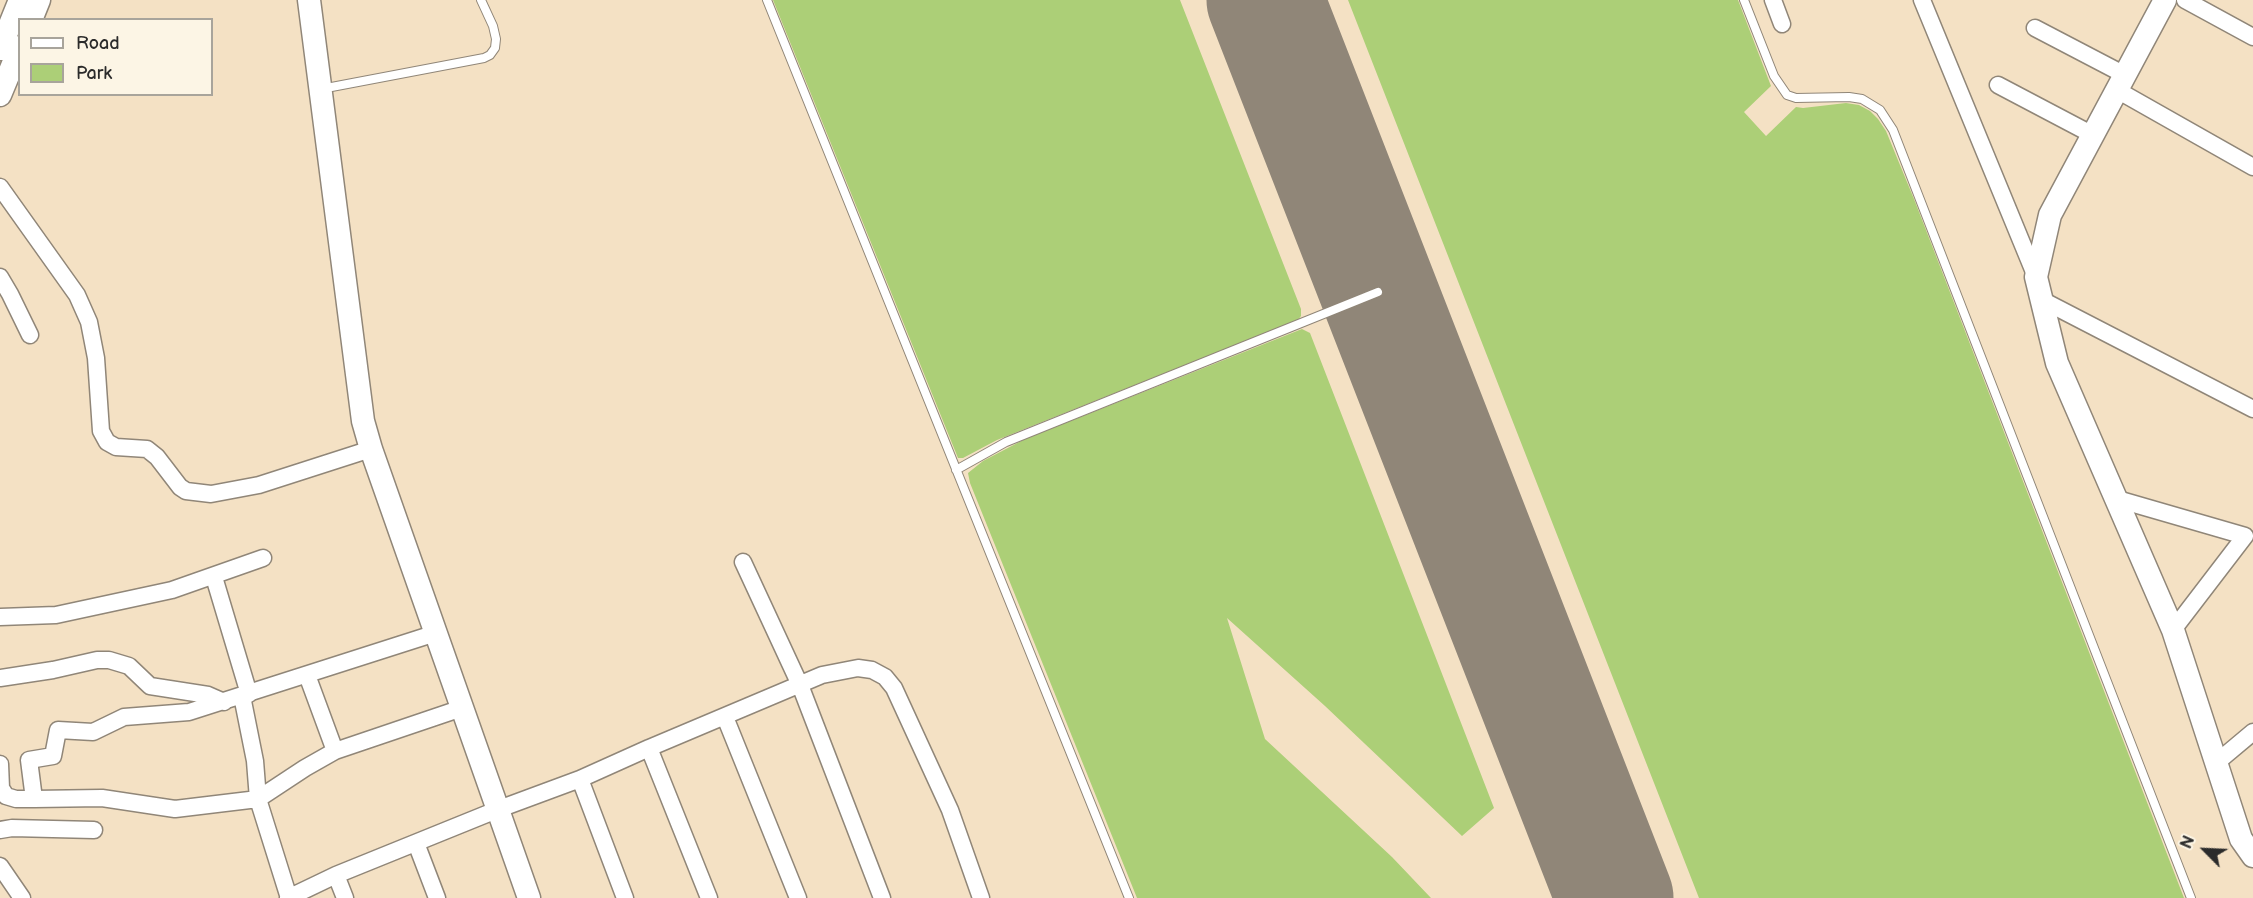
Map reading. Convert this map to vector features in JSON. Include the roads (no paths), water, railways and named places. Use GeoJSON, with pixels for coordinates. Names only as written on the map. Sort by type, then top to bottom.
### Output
{"type":"FeatureCollection","features":[{"type":"Feature","properties":{"kind":"street"},"geometry":{"type":"LineString","coordinates":[[0,49],[21,0]]}},
{"type":"Feature","properties":{"kind":"street"},"geometry":{"type":"LineString","coordinates":[[32,18],[39,0]]}},
{"type":"Feature","properties":{"kind":"street"},"geometry":{"type":"LineString","coordinates":[[309,0],[363,421],[529,898]]}},
{"type":"Feature","properties":{"kind":"street"},"geometry":{"type":"LineString","coordinates":[[1773,0],[1782,24]]}},
{"type":"Feature","properties":{"kind":"street"},"geometry":{"type":"LineString","coordinates":[[1922,0],[2036,277],[2057,363],[2174,630],[2241,839],[2253,855]]}},
{"type":"Feature","properties":{"kind":"street"},"geometry":{"type":"LineString","coordinates":[[2036,277],[2050,215],[2165,0]]}},
{"type":"Feature","properties":{"kind":"street"},"geometry":{"type":"LineString","coordinates":[[2185,0],[2253,37]]}},
{"type":"Feature","properties":{"kind":"street"},"geometry":{"type":"LineString","coordinates":[[2035,28],[2253,167]]}},
{"type":"Feature","properties":{"kind":"street"},"geometry":{"type":"LineString","coordinates":[[0,94],[18,52]]}},
{"type":"Feature","properties":{"kind":"street"},"geometry":{"type":"LineString","coordinates":[[1998,85],[2093,135]]}},
{"type":"Feature","properties":{"kind":"street"},"geometry":{"type":"LineString","coordinates":[[0,187],[76,295],[89,322],[96,358],[101,430],[107,442],[116,447],[147,449],[157,456],[180,487],[186,491],[211,494],[259,485],[371,449]]}},
{"type":"Feature","properties":{"kind":"street"},"geometry":{"type":"LineString","coordinates":[[0,277],[30,335]]}},
{"type":"Feature","properties":{"kind":"street"},"geometry":{"type":"LineString","coordinates":[[2042,300],[2252,407]]}},
{"type":"Feature","properties":{"kind":"street"},"geometry":{"type":"LineString","coordinates":[[2117,499],[2250,533],[2174,630]]}},
{"type":"Feature","properties":{"kind":"street"},"geometry":{"type":"LineString","coordinates":[[0,617],[56,615],[172,590],[263,558]]}},
{"type":"Feature","properties":{"kind":"street"},"geometry":{"type":"LineString","coordinates":[[743,562],[800,685],[882,898]]}},
{"type":"Feature","properties":{"kind":"street"},"geometry":{"type":"LineString","coordinates":[[213,577],[246,695],[258,799],[288,898],[336,875],[499,808],[580,779],[822,675],[858,668],[872,670],[885,677],[894,688],[950,810],[981,898]]}},
{"type":"Feature","properties":{"kind":"street"},"geometry":{"type":"LineString","coordinates":[[34,799],[29,760],[53,756],[58,730],[93,732],[124,717],[189,712],[436,633]]}},
{"type":"Feature","properties":{"kind":"street"},"geometry":{"type":"LineString","coordinates":[[0,678],[97,660],[109,660],[129,666],[150,686],[208,695],[224,702]]}},
{"type":"Feature","properties":{"kind":"street"},"geometry":{"type":"LineString","coordinates":[[307,675],[335,751]]}},
{"type":"Feature","properties":{"kind":"street"},"geometry":{"type":"LineString","coordinates":[[0,764],[1,788],[6,796],[16,799],[102,798],[175,809],[258,799],[335,751],[462,708]]}},
{"type":"Feature","properties":{"kind":"street"},"geometry":{"type":"LineString","coordinates":[[725,717],[798,898]]}},
{"type":"Feature","properties":{"kind":"street"},"geometry":{"type":"LineString","coordinates":[[2216,764],[2253,732]]}},
{"type":"Feature","properties":{"kind":"street"},"geometry":{"type":"LineString","coordinates":[[649,748],[709,898]]}},
{"type":"Feature","properties":{"kind":"street"},"geometry":{"type":"LineString","coordinates":[[580,779],[625,898]]}},
{"type":"Feature","properties":{"kind":"street"},"geometry":{"type":"LineString","coordinates":[[0,830],[12,828],[94,830]]}},
{"type":"Feature","properties":{"kind":"street"},"geometry":{"type":"LineString","coordinates":[[416,843],[437,898]]}},
{"type":"Feature","properties":{"kind":"street"},"geometry":{"type":"LineString","coordinates":[[0,866],[22,898]]}},
{"type":"Feature","properties":{"kind":"street"},"geometry":{"type":"LineString","coordinates":[[336,875],[345,898]]}},
{"type":"Feature","properties":{"kind":"lane"},"geometry":{"type":"LineString","coordinates":[[321,89],[490,55],[495,48],[496,39],[493,26],[481,0]]}},
{"type":"Feature","properties":{"kind":"lane"},"geometry":{"type":"LineString","coordinates":[[767,0],[1129,898]]}},
{"type":"Feature","properties":{"kind":"lane"},"geometry":{"type":"LineString","coordinates":[[1744,0],[1774,76],[1787,95],[1796,98],[1849,97],[1862,99],[1880,110],[1893,130],[2191,898]]}},
{"type":"Feature","properties":{"kind":"lane"},"geometry":{"type":"LineString","coordinates":[[956,470],[1006,442],[1378,292]]}}]}
